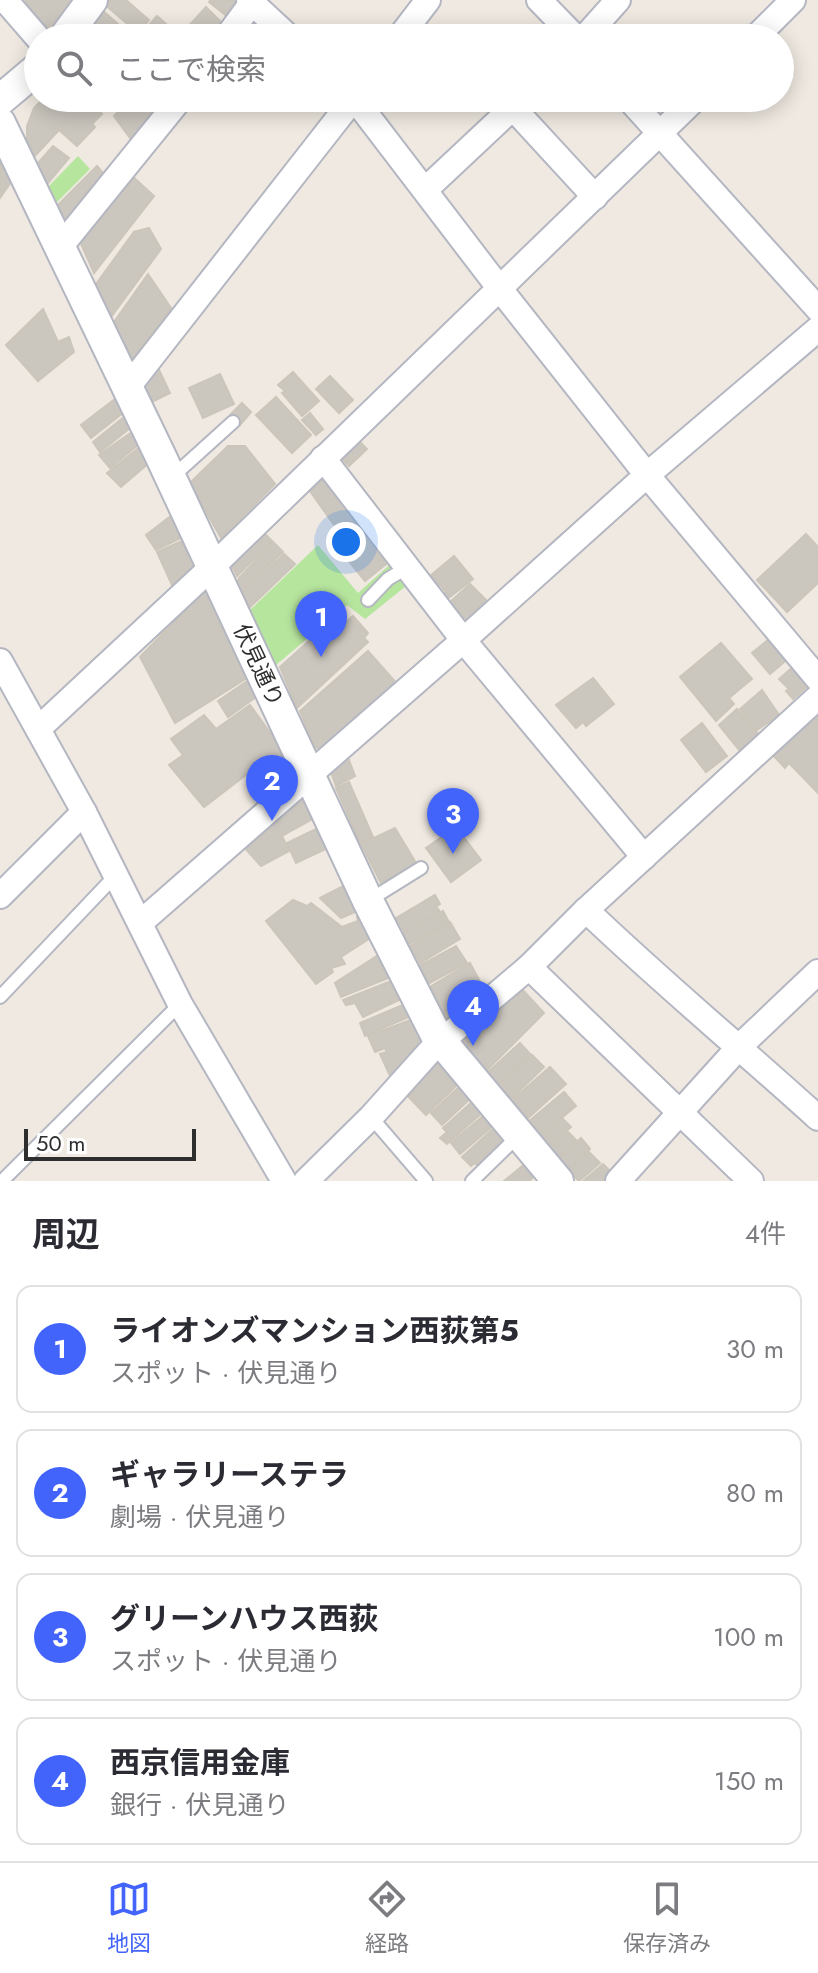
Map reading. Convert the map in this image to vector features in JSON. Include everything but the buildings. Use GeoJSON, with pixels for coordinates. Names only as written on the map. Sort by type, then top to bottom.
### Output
{"type":"FeatureCollection","features":[{"type":"Feature","properties":{"kind":"street"},"geometry":{"type":"LineString","coordinates":[[5,0],[26,24]]}},
{"type":"Feature","properties":{"kind":"street"},"geometry":{"type":"LineString","coordinates":[[74,24],[92,0]]}},
{"type":"Feature","properties":{"kind":"street"},"geometry":{"type":"LineString","coordinates":[[410,24],[428,0]]}},
{"type":"Feature","properties":{"kind":"street"},"geometry":{"type":"LineString","coordinates":[[539,0],[562,24]]}},
{"type":"Feature","properties":{"kind":"street"},"geometry":{"type":"LineString","coordinates":[[597,24],[618,0]]}},
{"type":"Feature","properties":{"kind":"street"},"geometry":{"type":"LineString","coordinates":[[769,24],[793,0]]}},
{"type":"Feature","properties":{"kind":"street"},"geometry":{"type":"LineString","coordinates":[[236,24],[252,1],[276,24]]}},
{"type":"Feature","properties":{"kind":"street"},"geometry":{"type":"LineString","coordinates":[[0,100],[24,80]]}},
{"type":"Feature","properties":{"kind":"street"},"geometry":{"type":"LineString","coordinates":[[61,246],[170,112]]}},
{"type":"Feature","properties":{"kind":"street"},"geometry":{"type":"LineString","coordinates":[[128,387],[343,112]]}},
{"type":"Feature","properties":{"kind":"street"},"geometry":{"type":"LineString","coordinates":[[365,112],[647,475],[818,679]]}},
{"type":"Feature","properties":{"kind":"street"},"geometry":{"type":"LineString","coordinates":[[425,190],[508,112]]}},
{"type":"Feature","properties":{"kind":"street"},"geometry":{"type":"LineString","coordinates":[[525,112],[595,197]]}},
{"type":"Feature","properties":{"kind":"street"},"geometry":{"type":"LineString","coordinates":[[640,112],[818,309]]}},
{"type":"Feature","properties":{"kind":"street"},"geometry":{"type":"LineString","coordinates":[[38,729],[212,567],[682,112]]}},
{"type":"Feature","properties":{"kind":"street","name":"伏見通り"},"geometry":{"type":"LineString","coordinates":[[0,123],[128,387],[368,901],[436,1035],[558,1181]]}},
{"type":"Feature","properties":{"kind":"street"},"geometry":{"type":"LineString","coordinates":[[140,923],[464,641],[647,475],[818,329]]}},
{"type":"Feature","properties":{"kind":"street"},"geometry":{"type":"LineString","coordinates":[[323,458],[464,641],[644,857]]}},
{"type":"Feature","properties":{"kind":"street"},"geometry":{"type":"LineString","coordinates":[[0,661],[84,812],[180,1004],[284,1181]]}},
{"type":"Feature","properties":{"kind":"street"},"geometry":{"type":"LineString","coordinates":[[306,1181],[371,1117],[432,1049],[529,967],[586,910],[818,697]]}},
{"type":"Feature","properties":{"kind":"street"},"geometry":{"type":"LineString","coordinates":[[0,896],[84,812]]}},
{"type":"Feature","properties":{"kind":"street"},"geometry":{"type":"LineString","coordinates":[[586,910],[818,1118]]}},
{"type":"Feature","properties":{"kind":"street"},"geometry":{"type":"LineString","coordinates":[[529,967],[751,1181]]}},
{"type":"Feature","properties":{"kind":"street"},"geometry":{"type":"LineString","coordinates":[[618,1181],[740,1046],[815,979]]}},
{"type":"Feature","properties":{"kind":"lane"},"geometry":{"type":"LineString","coordinates":[[171,478],[233,422]]}},
{"type":"Feature","properties":{"kind":"lane"},"geometry":{"type":"LineString","coordinates":[[368,600],[388,579],[408,567]]}},
{"type":"Feature","properties":{"kind":"lane"},"geometry":{"type":"LineString","coordinates":[[368,901],[421,868]]}},
{"type":"Feature","properties":{"kind":"lane"},"geometry":{"type":"LineString","coordinates":[[0,997],[115,876]]}},
{"type":"Feature","properties":{"kind":"lane"},"geometry":{"type":"LineString","coordinates":[[2,1181],[180,1004]]}},
{"type":"Feature","properties":{"kind":"lane"},"geometry":{"type":"LineString","coordinates":[[371,1117],[426,1181]]}},
{"type":"Feature","properties":{"kind":"lane"},"geometry":{"type":"LineString","coordinates":[[472,1181],[519,1135]]}},
{"type":"Feature","properties":{"kind":"green space"},"geometry":{"type":"Polygon","coordinates":[[[78,156],[90,169],[56,203],[49,186],[78,156]]]}},
{"type":"Feature","properties":{"kind":"green space"},"geometry":{"type":"Polygon","coordinates":[[[318,545],[358,593],[395,560],[411,582],[365,619],[347,605],[276,665],[248,612],[318,545]]]}},
{"type":"Feature","properties":{"kind":"place","name":"ライオンズマンション西荻第5"},"geometry":{"type":"Point","coordinates":[321,657]}},
{"type":"Feature","properties":{"kind":"place","name":"ギャラリーステラ"},"geometry":{"type":"Point","coordinates":[272,821]}},
{"type":"Feature","properties":{"kind":"place","name":"グリーンハウス西荻"},"geometry":{"type":"Point","coordinates":[453,854]}},
{"type":"Feature","properties":{"kind":"place","name":"西京信用金庫"},"geometry":{"type":"Point","coordinates":[473,1046]}}]}
